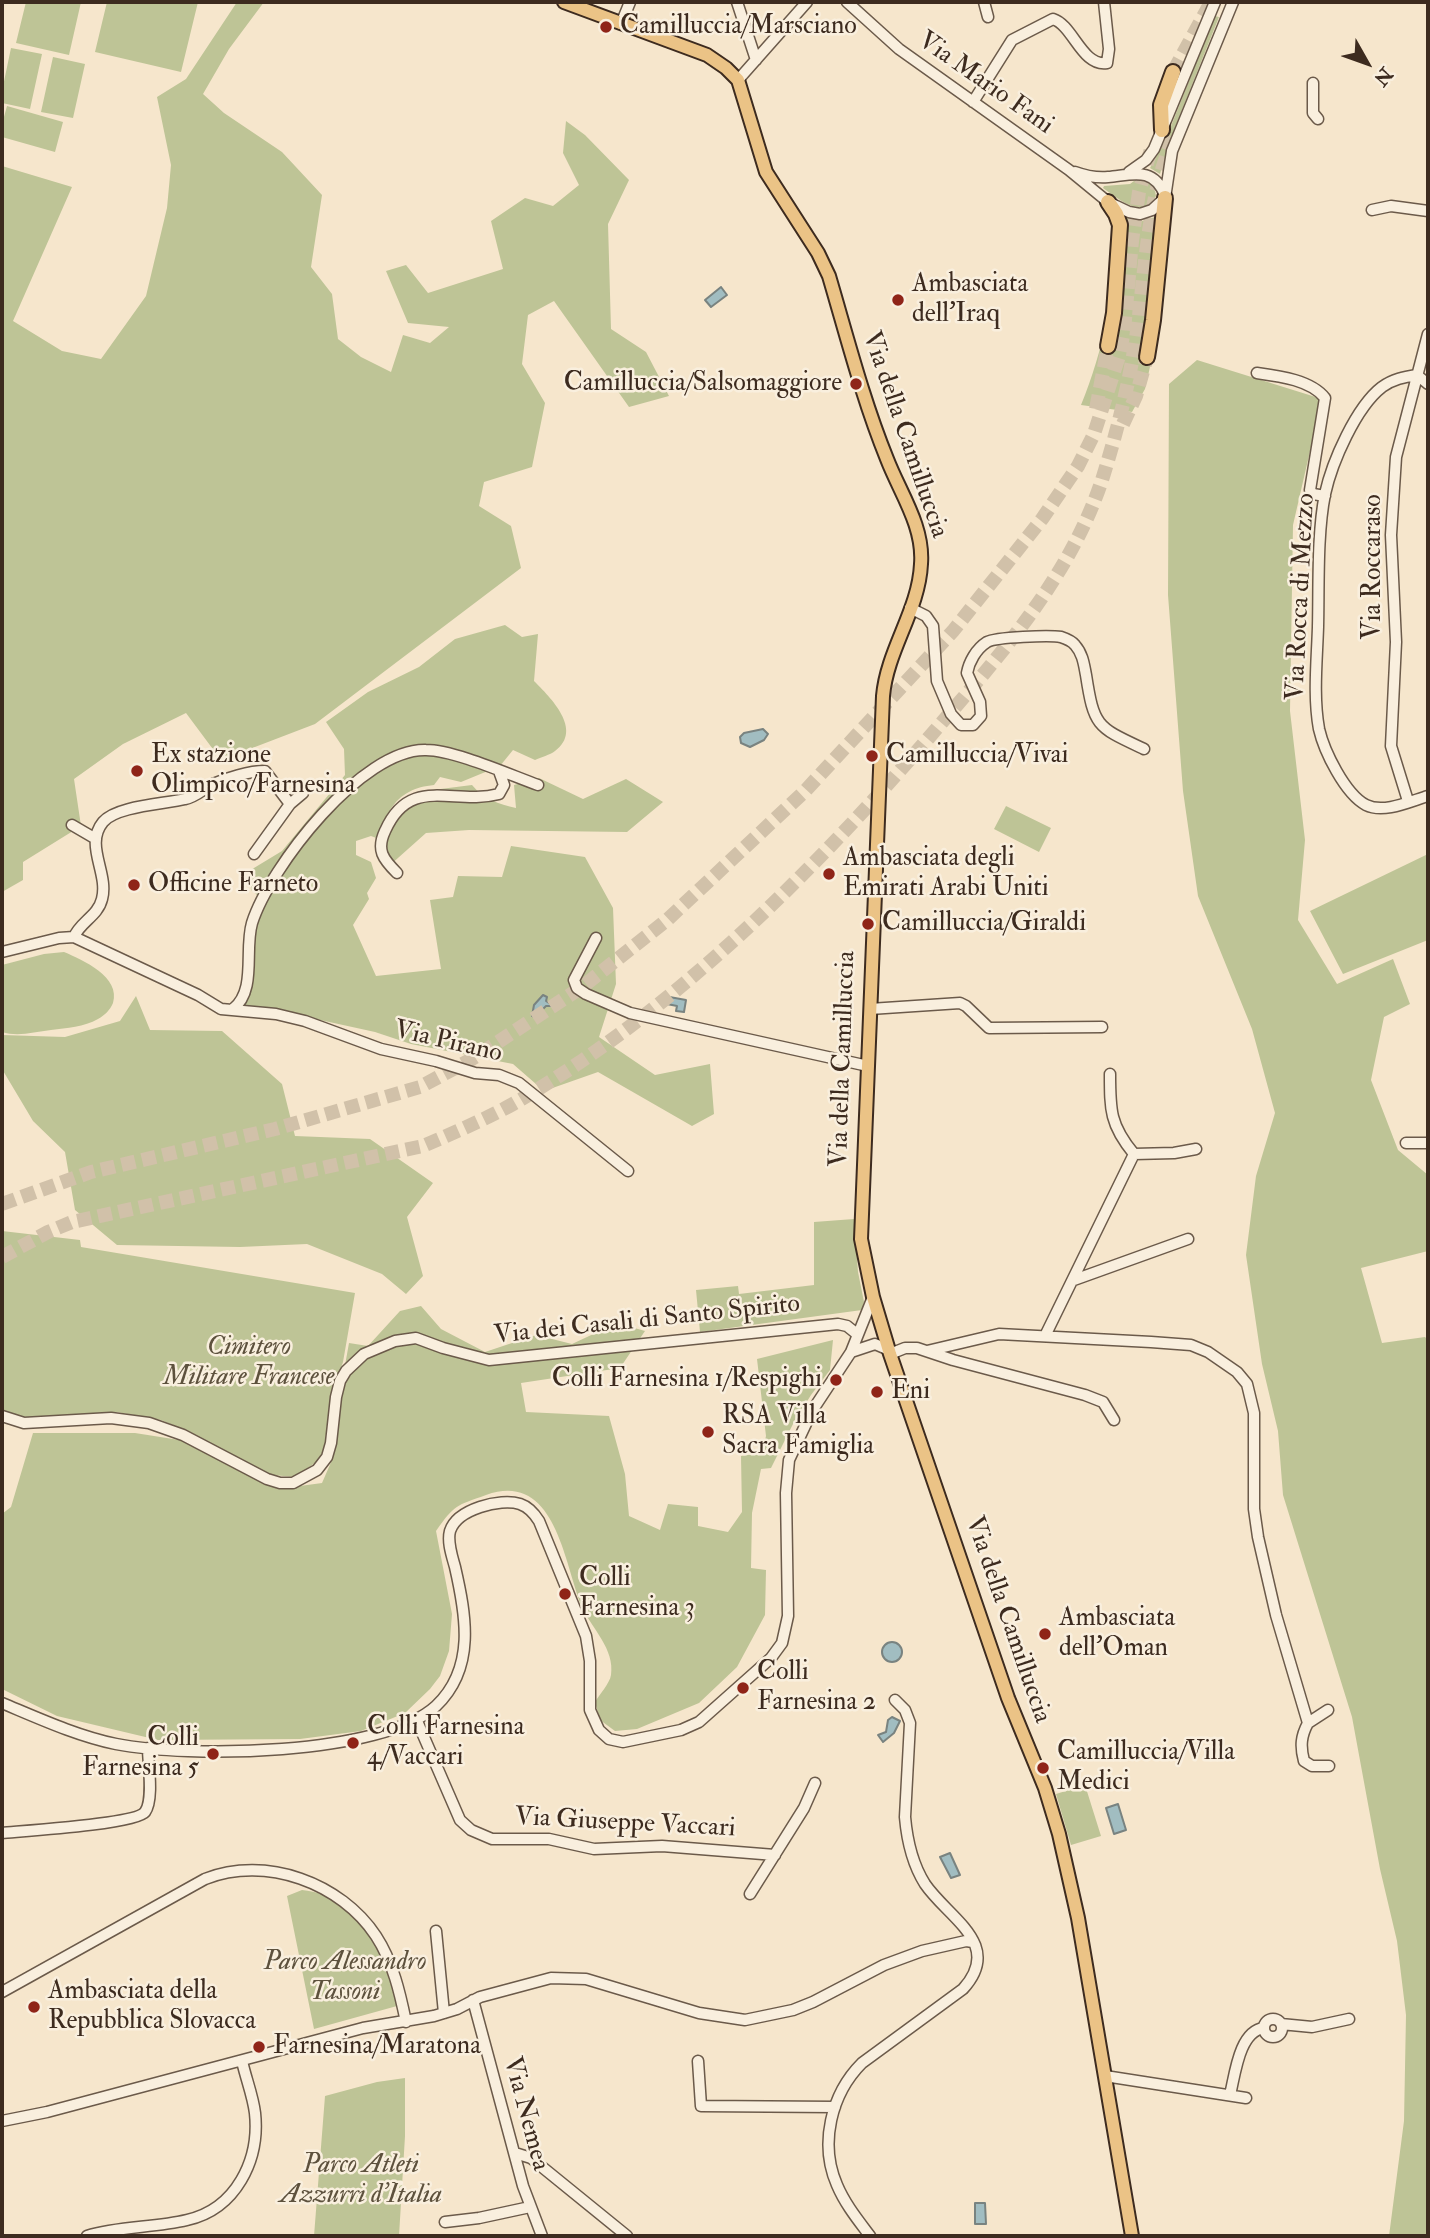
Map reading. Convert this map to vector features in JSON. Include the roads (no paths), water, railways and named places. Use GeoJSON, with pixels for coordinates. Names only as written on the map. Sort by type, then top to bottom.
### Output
{"type":"FeatureCollection","features":[{"type":"Feature","properties":{"kind":"highway"},"geometry":{"type":"LineString","coordinates":[[1162,130],[1161,105],[1173,72]]}},
{"type":"Feature","properties":{"kind":"highway"},"geometry":{"type":"LineString","coordinates":[[1147,357],[1165,196]]}},
{"type":"Feature","properties":{"kind":"highway"},"geometry":{"type":"LineString","coordinates":[[1108,202],[1120,225],[1114,313],[1108,346]]}},
{"type":"Feature","properties":{"kind":"main road"},"geometry":{"type":"LineString","coordinates":[[564,2],[707,55],[722,64],[738,80]]}},
{"type":"Feature","properties":{"kind":"main road","name":"Via della Camilluccia"},"geometry":{"type":"LineString","coordinates":[[738,80],[766,172],[818,253],[829,276],[877,433],[918,532],[921,564],[883,696],[867,1114],[860,1223],[862,1251],[889,1352],[1008,1698],[1055,1818],[1076,1910],[1132,2236]]}},
{"type":"Feature","properties":{"kind":"street"},"geometry":{"type":"LineString","coordinates":[[621,24],[630,2]]}},
{"type":"Feature","properties":{"kind":"street"},"geometry":{"type":"LineString","coordinates":[[737,2],[756,60]]}},
{"type":"Feature","properties":{"kind":"street"},"geometry":{"type":"LineString","coordinates":[[738,80],[807,2]]}},
{"type":"Feature","properties":{"kind":"street","name":"Via Mario Fani"},"geometry":{"type":"LineString","coordinates":[[847,2],[899,49],[1069,170],[1108,202]]}},
{"type":"Feature","properties":{"kind":"street"},"geometry":{"type":"LineString","coordinates":[[984,2],[989,17]]}},
{"type":"Feature","properties":{"kind":"street"},"geometry":{"type":"LineString","coordinates":[[973,102],[1012,40],[1053,19],[1059,22],[1094,60],[1101,64],[1107,63],[1109,49],[1104,2]]}},
{"type":"Feature","properties":{"kind":"street"},"geometry":{"type":"LineString","coordinates":[[1069,170],[1088,176],[1104,177],[1129,172],[1146,160],[1162,130],[1214,2]]}},
{"type":"Feature","properties":{"kind":"street"},"geometry":{"type":"LineString","coordinates":[[1108,202],[1140,214],[1152,210],[1165,196],[1172,151],[1233,2]]}},
{"type":"Feature","properties":{"kind":"street"},"geometry":{"type":"LineString","coordinates":[[1313,83],[1313,113],[1318,119]]}},
{"type":"Feature","properties":{"kind":"street"},"geometry":{"type":"LineString","coordinates":[[1129,172],[1150,177],[1161,186],[1165,196]]}},
{"type":"Feature","properties":{"kind":"street"},"geometry":{"type":"LineString","coordinates":[[1095,191],[1095,183],[1104,177]]}},
{"type":"Feature","properties":{"kind":"street"},"geometry":{"type":"LineString","coordinates":[[1372,210],[1391,206],[1428,211]]}},
{"type":"Feature","properties":{"kind":"street","name":"Via Roccaraso"},"geometry":{"type":"LineString","coordinates":[[1408,802],[1391,746],[1396,642],[1391,536],[1396,457],[1428,334]]}},
{"type":"Feature","properties":{"kind":"street"},"geometry":{"type":"LineString","coordinates":[[1257,373],[1314,388],[1325,398],[1310,490],[1313,494],[1325,496]]}},
{"type":"Feature","properties":{"kind":"street"},"geometry":{"type":"LineString","coordinates":[[1417,375],[1428,384]]}},
{"type":"Feature","properties":{"kind":"street","name":"Via Rocca di Mezzo"},"geometry":{"type":"LineString","coordinates":[[1408,802],[1375,807],[1365,804],[1353,793],[1334,766],[1322,740],[1317,685],[1325,496],[1337,457],[1366,404],[1377,392],[1392,381],[1417,375]]}},
{"type":"Feature","properties":{"kind":"street"},"geometry":{"type":"LineString","coordinates":[[910,608],[926,616],[933,626],[937,681],[951,714],[961,725],[973,725],[981,716],[980,702],[967,673],[970,662],[982,646],[993,640],[1060,637],[1071,641],[1081,653],[1093,713],[1099,725],[1144,748]]}},
{"type":"Feature","properties":{"kind":"street"},"geometry":{"type":"LineString","coordinates":[[233,1010],[242,1000],[247,986],[249,941],[253,921],[273,879],[304,835],[356,783],[390,759],[416,750],[435,751],[538,785]]}},
{"type":"Feature","properties":{"kind":"street"},"geometry":{"type":"LineString","coordinates":[[2,951],[74,937],[98,909],[103,898],[103,873],[95,849],[96,839],[103,821],[115,814],[186,799],[213,785],[261,771],[267,773],[290,804]]}},
{"type":"Feature","properties":{"kind":"street"},"geometry":{"type":"LineString","coordinates":[[397,873],[383,859],[380,847],[382,837],[396,811],[410,801],[426,795],[479,798],[499,794],[504,785],[499,771]]}},
{"type":"Feature","properties":{"kind":"street"},"geometry":{"type":"LineString","coordinates":[[254,854],[290,804],[303,793]]}},
{"type":"Feature","properties":{"kind":"street"},"geometry":{"type":"LineString","coordinates":[[1408,802],[1428,796]]}},
{"type":"Feature","properties":{"kind":"street"},"geometry":{"type":"LineString","coordinates":[[72,825],[96,839]]}},
{"type":"Feature","properties":{"kind":"street","name":"Via Pirano"},"geometry":{"type":"LineString","coordinates":[[74,937],[198,995],[221,1009],[276,1014],[306,1021],[381,1049],[475,1073],[499,1075],[519,1083],[628,1171]]}},
{"type":"Feature","properties":{"kind":"street"},"geometry":{"type":"LineString","coordinates":[[596,938],[574,980],[577,988],[586,995],[630,1013],[868,1066]]}},
{"type":"Feature","properties":{"kind":"street"},"geometry":{"type":"LineString","coordinates":[[870,1009],[960,1003],[989,1028],[1102,1027]]}},
{"type":"Feature","properties":{"kind":"street"},"geometry":{"type":"LineString","coordinates":[[1110,1074],[1111,1116],[1134,1154]]}},
{"type":"Feature","properties":{"kind":"street"},"geometry":{"type":"LineString","coordinates":[[1406,1143],[1428,1143]]}},
{"type":"Feature","properties":{"kind":"street"},"geometry":{"type":"LineString","coordinates":[[1134,1154],[1174,1153],[1196,1149]]}},
{"type":"Feature","properties":{"kind":"street"},"geometry":{"type":"LineString","coordinates":[[1045,1336],[1134,1154]]}},
{"type":"Feature","properties":{"kind":"street"},"geometry":{"type":"LineString","coordinates":[[1073,1280],[1188,1239]]}},
{"type":"Feature","properties":{"kind":"street"},"geometry":{"type":"LineString","coordinates":[[2,1703],[96,1739],[148,1748],[304,1748],[356,1740],[396,1730],[417,1721],[437,1705],[450,1689],[466,1648],[465,1615],[450,1545],[451,1530],[457,1519],[467,1513],[512,1502],[528,1508],[539,1521],[586,1636],[590,1661],[590,1710],[599,1730],[614,1741],[632,1741],[681,1730],[709,1715],[771,1658],[785,1635],[789,1607],[786,1493],[789,1460],[812,1411],[851,1352],[873,1297]]}},
{"type":"Feature","properties":{"kind":"street","name":"Via dei Casali di Santo Spirito"},"geometry":{"type":"LineString","coordinates":[[2,1416],[24,1423],[111,1418],[149,1423],[183,1435],[267,1479],[293,1483],[317,1471],[328,1454],[336,1397],[346,1371],[364,1354],[403,1339],[416,1338],[489,1360],[838,1324],[847,1326],[857,1334]]}},
{"type":"Feature","properties":{"kind":"street"},"geometry":{"type":"LineString","coordinates":[[927,1351],[988,1335],[1191,1345],[1215,1356],[1243,1378],[1251,1393],[1254,1413],[1254,1509],[1258,1537],[1276,1615],[1308,1723]]}},
{"type":"Feature","properties":{"kind":"street"},"geometry":{"type":"LineString","coordinates":[[851,1352],[874,1344],[889,1352],[909,1347],[927,1351],[1098,1399],[1106,1405],[1114,1420]]}},
{"type":"Feature","properties":{"kind":"street"},"geometry":{"type":"LineString","coordinates":[[870,2236],[834,2178],[828,2140],[843,2085],[862,2063],[957,1995],[968,1984],[976,1970],[978,1957],[978,1946],[973,1942],[968,1930],[933,1895],[915,1863],[905,1817],[910,1723],[905,1710],[895,1700]]}},
{"type":"Feature","properties":{"kind":"street"},"geometry":{"type":"LineString","coordinates":[[1328,1710],[1308,1723],[1302,1733],[1301,1749],[1304,1761],[1312,1766],[1329,1766]]}},
{"type":"Feature","properties":{"kind":"street","name":"Via Giuseppe Vaccari"},"geometry":{"type":"LineString","coordinates":[[417,1721],[458,1816],[471,1830],[483,1836],[498,1839],[549,1839],[594,1849],[662,1846],[775,1855]]}},
{"type":"Feature","properties":{"kind":"street"},"geometry":{"type":"LineString","coordinates":[[2,1833],[113,1822],[141,1816],[149,1803],[148,1748]]}},
{"type":"Feature","properties":{"kind":"street"},"geometry":{"type":"LineString","coordinates":[[750,1894],[804,1808],[815,1783]]}},
{"type":"Feature","properties":{"kind":"street"},"geometry":{"type":"LineString","coordinates":[[2,1992],[209,1877],[243,1871],[276,1871],[329,1892],[369,1926],[380,1942],[393,1973],[406,2022]]}},
{"type":"Feature","properties":{"kind":"street"},"geometry":{"type":"LineString","coordinates":[[436,1931],[444,2013]]}},
{"type":"Feature","properties":{"kind":"street"},"geometry":{"type":"LineString","coordinates":[[2,2121],[242,2062],[373,2026],[444,2013],[473,2000],[542,1980],[578,1978],[710,2016],[745,2020],[793,2010],[813,2002],[864,1973],[903,1957],[962,1942],[973,1942]]}},
{"type":"Feature","properties":{"kind":"street","name":"Via Nemea"},"geometry":{"type":"LineString","coordinates":[[473,2000],[530,2207],[542,2236]]}},
{"type":"Feature","properties":{"kind":"street"},"geometry":{"type":"LineString","coordinates":[[1230,2095],[1245,2044],[1254,2031],[1264,2028],[1268,2035],[1276,2036],[1280,2032],[1281,2024],[1312,2027],[1349,2019]]}},
{"type":"Feature","properties":{"kind":"street"},"geometry":{"type":"LineString","coordinates":[[698,2061],[701,2106],[835,2107]]}},
{"type":"Feature","properties":{"kind":"street"},"geometry":{"type":"LineString","coordinates":[[87,2236],[193,2218],[215,2208],[233,2192],[248,2167],[255,2146],[254,2110],[242,2062]]}},
{"type":"Feature","properties":{"kind":"street"},"geometry":{"type":"LineString","coordinates":[[1104,2076],[1246,2098]]}},
{"type":"Feature","properties":{"kind":"street"},"geometry":{"type":"LineString","coordinates":[[515,2153],[531,2158],[627,2236]]}},
{"type":"Feature","properties":{"kind":"street"},"geometry":{"type":"LineString","coordinates":[[444,2222],[530,2207]]}},
{"type":"Feature","properties":{"kind":"water"},"geometry":{"type":"Polygon","coordinates":[[[721,287],[727,295],[711,307],[705,300],[721,287]]]}},
{"type":"Feature","properties":{"kind":"water"},"geometry":{"type":"Polygon","coordinates":[[[763,729],[768,734],[764,740],[750,747],[741,743],[740,737],[744,733],[763,729]]]}},
{"type":"Feature","properties":{"kind":"water"},"geometry":{"type":"Polygon","coordinates":[[[543,995],[552,1006],[546,1006],[535,1017],[532,1016],[534,1005],[543,995]]]}},
{"type":"Feature","properties":{"kind":"water"},"geometry":{"type":"Polygon","coordinates":[[[664,996],[686,1000],[684,1012],[676,1011],[677,1006],[662,1003],[664,996]]]}},
{"type":"Feature","properties":{"kind":"water"},"geometry":{"type":"Polygon","coordinates":[[[892,1642],[899,1645],[902,1652],[899,1659],[892,1662],[885,1659],[882,1652],[885,1645],[892,1642]]]}},
{"type":"Feature","properties":{"kind":"water"},"geometry":{"type":"Polygon","coordinates":[[[892,1717],[900,1721],[894,1733],[883,1742],[878,1735],[886,1732],[888,1720],[892,1717]]]}},
{"type":"Feature","properties":{"kind":"water"},"geometry":{"type":"Polygon","coordinates":[[[1118,1804],[1126,1830],[1114,1834],[1106,1808],[1118,1804]]]}},
{"type":"Feature","properties":{"kind":"water"},"geometry":{"type":"Polygon","coordinates":[[[950,1853],[960,1875],[951,1878],[940,1857],[950,1853]]]}},
{"type":"Feature","properties":{"kind":"water"},"geometry":{"type":"Polygon","coordinates":[[[975,2203],[985,2203],[986,2224],[975,2224],[975,2203]]]}},
{"type":"Feature","properties":{"kind":"tunnel"},"geometry":{"type":"LineString","coordinates":[[1173,72],[1210,4]]}},
{"type":"Feature","properties":{"kind":"tunnel"},"geometry":{"type":"LineString","coordinates":[[2,1257],[72,1222],[423,1146],[513,1104],[574,1066],[688,981],[741,934],[843,833],[987,670],[1032,611],[1072,549],[1102,480],[1113,444],[1131,369],[1153,208],[1174,136]]}},
{"type":"Feature","properties":{"kind":"tunnel"},"geometry":{"type":"LineString","coordinates":[[2,1204],[91,1172],[275,1129],[420,1087],[472,1059],[582,987],[667,920],[805,791],[953,631],[1042,519],[1078,466],[1094,434],[1119,356],[1139,192],[1151,149]]}},
{"type":"Feature","properties":{"kind":"tunnel"},"geometry":{"type":"LineString","coordinates":[[1096,409],[1108,346]]}},
{"type":"Feature","properties":{"kind":"tunnel"},"geometry":{"type":"LineString","coordinates":[[1123,424],[1136,396],[1147,357]]}},
{"type":"Feature","properties":{"kind":"place","name":"Camilluccia/Marsciano"},"geometry":{"type":"Point","coordinates":[606,27]}},
{"type":"Feature","properties":{"kind":"place","name":"Ambasciata dell'Iraq"},"geometry":{"type":"Point","coordinates":[898,300]}},
{"type":"Feature","properties":{"kind":"place","name":"Camilluccia/Salsomaggiore"},"geometry":{"type":"Point","coordinates":[856,384]}},
{"type":"Feature","properties":{"kind":"place","name":"Camilluccia/Vivai"},"geometry":{"type":"Point","coordinates":[872,756]}},
{"type":"Feature","properties":{"kind":"place","name":"Ex stazione Olimpico/Farnesina"},"geometry":{"type":"Point","coordinates":[137,771]}},
{"type":"Feature","properties":{"kind":"place","name":"Ambasciata degli Emirati Arabi Uniti"},"geometry":{"type":"Point","coordinates":[829,874]}},
{"type":"Feature","properties":{"kind":"place","name":"Officine Farneto"},"geometry":{"type":"Point","coordinates":[134,885]}},
{"type":"Feature","properties":{"kind":"place","name":"Camilluccia/Giraldi"},"geometry":{"type":"Point","coordinates":[868,924]}},
{"type":"Feature","properties":{"kind":"place","name":"Colli Farnesina 1/Respighi"},"geometry":{"type":"Point","coordinates":[836,1380]}},
{"type":"Feature","properties":{"kind":"place","name":"Eni"},"geometry":{"type":"Point","coordinates":[877,1392]}},
{"type":"Feature","properties":{"kind":"place","name":"RSA Villa Sacra Famiglia"},"geometry":{"type":"Point","coordinates":[708,1432]}},
{"type":"Feature","properties":{"kind":"place","name":"Colli Farnesina 3"},"geometry":{"type":"Point","coordinates":[565,1594]}},
{"type":"Feature","properties":{"kind":"place","name":"Ambasciata dell'Oman"},"geometry":{"type":"Point","coordinates":[1045,1634]}},
{"type":"Feature","properties":{"kind":"place","name":"Colli Farnesina 2"},"geometry":{"type":"Point","coordinates":[743,1688]}},
{"type":"Feature","properties":{"kind":"place","name":"Colli Farnesina 4/Vaccari"},"geometry":{"type":"Point","coordinates":[353,1743]}},
{"type":"Feature","properties":{"kind":"place","name":"Colli Farnesina 5"},"geometry":{"type":"Point","coordinates":[213,1754]}},
{"type":"Feature","properties":{"kind":"place","name":"Camilluccia/Villa Medici"},"geometry":{"type":"Point","coordinates":[1043,1768]}},
{"type":"Feature","properties":{"kind":"place","name":"Ambasciata della Repubblica Slovacca"},"geometry":{"type":"Point","coordinates":[34,2007]}},
{"type":"Feature","properties":{"kind":"place","name":"Farnesina/Maratona"},"geometry":{"type":"Point","coordinates":[259,2047]}},
{"type":"Feature","properties":{"kind":"park label","name":"Cimitero Militare Francese"},"geometry":{"type":"Point","coordinates":[249,1363]}},
{"type":"Feature","properties":{"kind":"park label","name":"Parco Alessandro Tassoni"},"geometry":{"type":"Point","coordinates":[345,1978]}},
{"type":"Feature","properties":{"kind":"park label","name":"Parco Atleti Azzurri d'Italia"},"geometry":{"type":"Point","coordinates":[361,2181]}}]}
